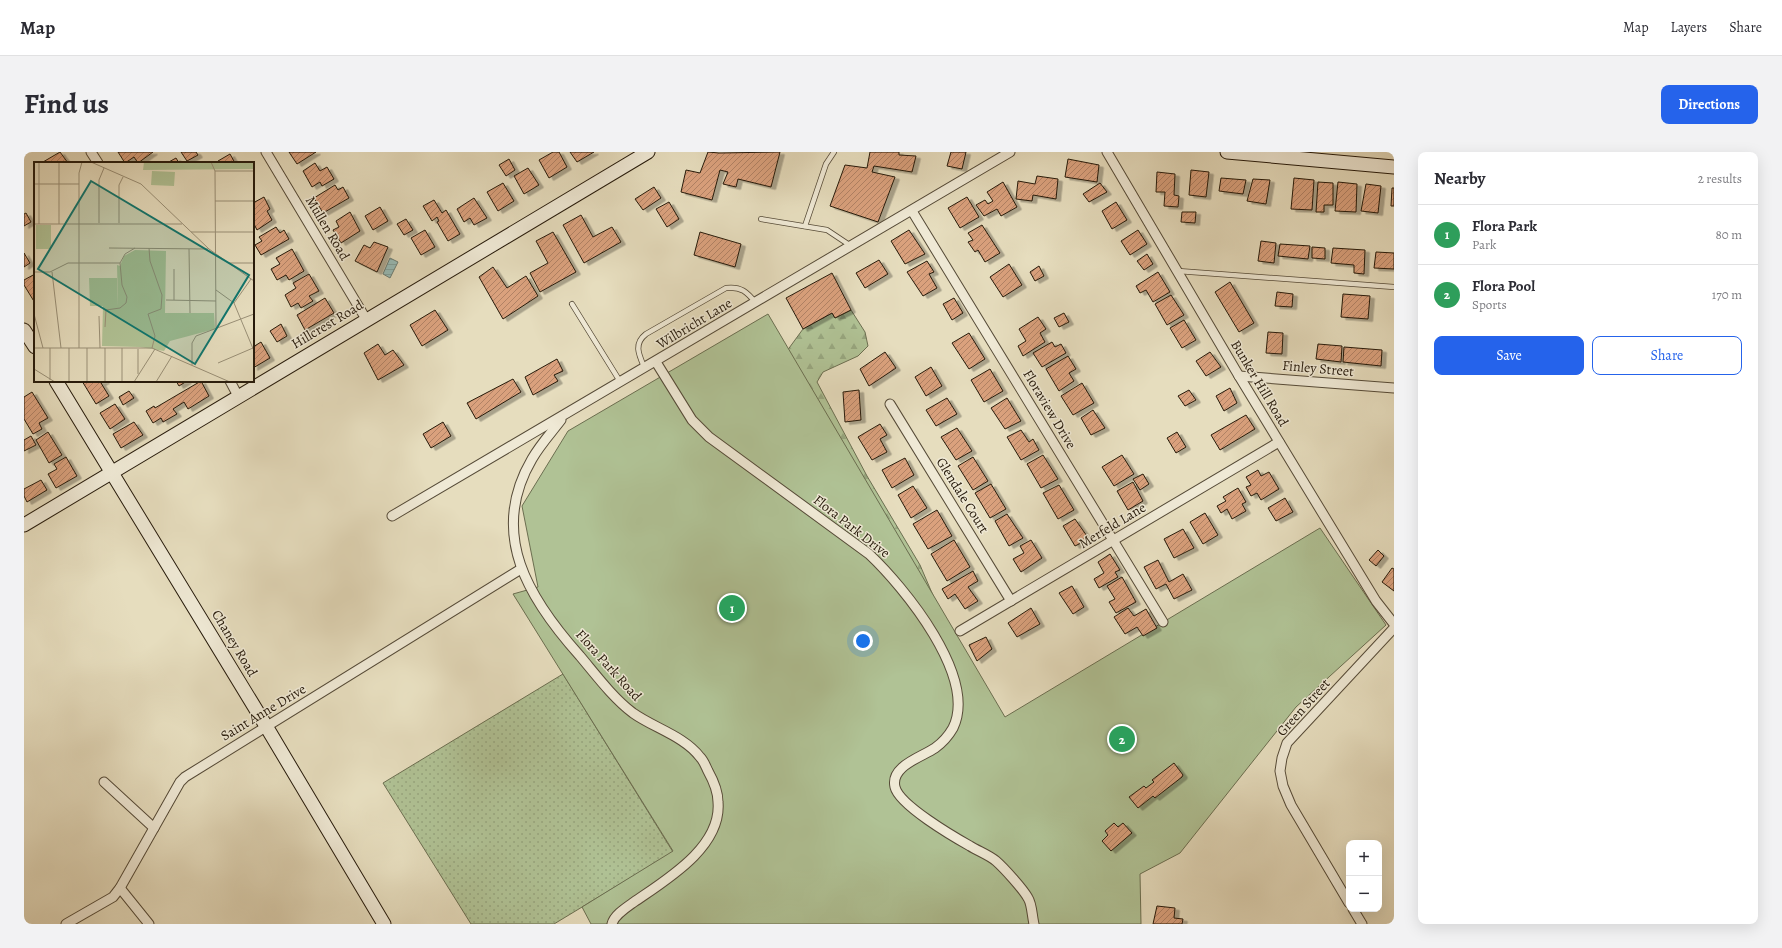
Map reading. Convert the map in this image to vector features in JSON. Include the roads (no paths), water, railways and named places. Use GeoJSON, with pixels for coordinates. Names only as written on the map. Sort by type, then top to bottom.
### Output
{"type":"FeatureCollection","features":[{"type":"Feature","properties":{"kind":"street"},"geometry":{"type":"LineString","coordinates":[[91,152],[97,162]]}},
{"type":"Feature","properties":{"kind":"street","name":"Mullen Road"},"geometry":{"type":"LineString","coordinates":[[266,152],[366,319]]}},
{"type":"Feature","properties":{"kind":"street","name":"Hillcrest Road"},"geometry":{"type":"LineString","coordinates":[[24,525],[366,319],[648,152]]}},
{"type":"Feature","properties":{"kind":"street","name":"Wilbricht Lane"},"geometry":{"type":"LineString","coordinates":[[392,516],[621,383],[1010,152]]}},
{"type":"Feature","properties":{"kind":"street","name":"Bunker Hill Road"},"geometry":{"type":"LineString","coordinates":[[1107,152],[1279,442],[1376,601],[1394,624]]}},
{"type":"Feature","properties":{"kind":"street"},"geometry":{"type":"LineString","coordinates":[[1227,152],[1394,167]]}},
{"type":"Feature","properties":{"kind":"street","name":"Floraview Drive"},"geometry":{"type":"LineString","coordinates":[[912,211],[1163,622]]}},
{"type":"Feature","properties":{"kind":"street"},"geometry":{"type":"LineString","coordinates":[[24,330],[34,345]]}},
{"type":"Feature","properties":{"kind":"street","name":"Flora Park Drive"},"geometry":{"type":"LineString","coordinates":[[656,362],[692,420],[709,437],[869,554],[886,570],[916,608],[950,668],[958,697],[958,705],[953,728],[945,739],[936,748],[903,767],[896,776],[895,787],[897,793],[926,818],[949,834],[995,860],[1028,898],[1034,924]]}},
{"type":"Feature","properties":{"kind":"street","name":"Finley Street"},"geometry":{"type":"LineString","coordinates":[[1239,376],[1394,388]]}},
{"type":"Feature","properties":{"kind":"street","name":"Chaney Road"},"geometry":{"type":"LineString","coordinates":[[57,382],[266,726],[384,924]]}},
{"type":"Feature","properties":{"kind":"street"},"geometry":{"type":"LineString","coordinates":[[231,382],[238,396]]}},
{"type":"Feature","properties":{"kind":"street","name":"Glendale Court"},"geometry":{"type":"LineString","coordinates":[[890,404],[1011,601]]}},
{"type":"Feature","properties":{"kind":"street","name":"Flora Park Road"},"geometry":{"type":"LineString","coordinates":[[566,415],[541,444],[519,489],[514,511],[514,540],[521,569],[540,603],[561,634],[600,679],[632,712],[682,741],[700,757],[713,780],[718,802],[715,824],[706,841],[695,856],[684,866],[625,908],[613,920],[612,924]]}},
{"type":"Feature","properties":{"kind":"street","name":"Merfeld Lane"},"geometry":{"type":"LineString","coordinates":[[960,631],[1279,442]]}},
{"type":"Feature","properties":{"kind":"street","name":"Saint Anne Drive"},"geometry":{"type":"LineString","coordinates":[[66,924],[113,897],[120,888],[180,782],[185,777],[521,569]]}},
{"type":"Feature","properties":{"kind":"street","name":"Green Street"},"geometry":{"type":"LineString","coordinates":[[1346,897],[1291,805],[1283,786],[1280,771],[1282,758],[1287,743],[1394,628]]}},
{"type":"Feature","properties":{"kind":"street"},"geometry":{"type":"LineString","coordinates":[[104,782],[154,828]]}},
{"type":"Feature","properties":{"kind":"street"},"geometry":{"type":"LineString","coordinates":[[120,888],[149,924]]}},
{"type":"Feature","properties":{"kind":"street"},"geometry":{"type":"LineString","coordinates":[[1355,912],[1362,924]]}},
{"type":"Feature","properties":{"kind":"lane"},"geometry":{"type":"LineString","coordinates":[[805,226],[826,164],[834,152]]}},
{"type":"Feature","properties":{"kind":"lane"},"geometry":{"type":"LineString","coordinates":[[761,219],[827,230],[851,246]]}},
{"type":"Feature","properties":{"kind":"lane"},"geometry":{"type":"LineString","coordinates":[[1178,271],[1394,287]]}},
{"type":"Feature","properties":{"kind":"lane"},"geometry":{"type":"LineString","coordinates":[[645,368],[638,352],[637,344],[646,334],[726,288],[735,287],[747,291],[756,303]]}},
{"type":"Feature","properties":{"kind":"lane"},"geometry":{"type":"LineString","coordinates":[[572,304],[621,383]]}},
{"type":"Feature","properties":{"kind":"water"},"geometry":{"type":"Polygon","coordinates":[[[390,258],[398,262],[390,278],[383,274],[390,258]]]}},
{"type":"Feature","properties":{"kind":"place","name":"Flora Park"},"geometry":{"type":"Point","coordinates":[732,608]}},
{"type":"Feature","properties":{"kind":"place","name":"Flora Pool"},"geometry":{"type":"Point","coordinates":[1122,739]}}]}
